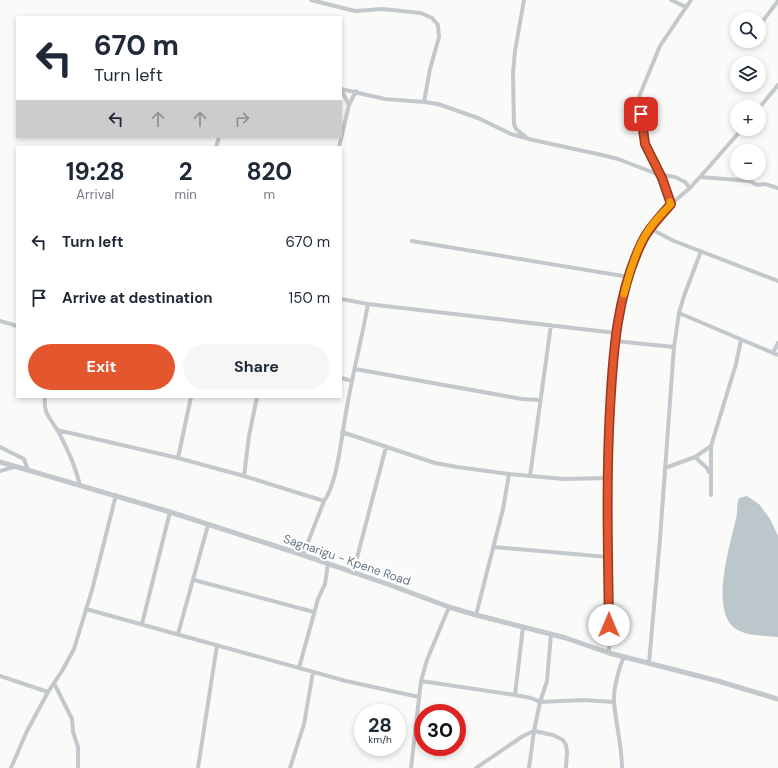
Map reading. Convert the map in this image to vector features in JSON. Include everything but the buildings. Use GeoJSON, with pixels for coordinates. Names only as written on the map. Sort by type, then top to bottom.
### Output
{"type":"FeatureCollection","features":[{"type":"Feature","properties":{"kind":"street"},"geometry":{"type":"LineString","coordinates":[[311,0],[355,11],[382,9],[421,13],[432,18],[438,25],[440,32],[430,69],[424,102]]}},
{"type":"Feature","properties":{"kind":"street"},"geometry":{"type":"LineString","coordinates":[[524,0],[515,51],[513,74],[514,124],[516,129],[529,139]]}},
{"type":"Feature","properties":{"kind":"street"},"geometry":{"type":"LineString","coordinates":[[670,0],[686,8]]}},
{"type":"Feature","properties":{"kind":"street"},"geometry":{"type":"LineString","coordinates":[[671,204],[652,156],[645,144],[641,114],[636,104],[660,46],[691,0]]}},
{"type":"Feature","properties":{"kind":"street"},"geometry":{"type":"LineString","coordinates":[[766,17],[778,1]]}},
{"type":"Feature","properties":{"kind":"street"},"geometry":{"type":"LineString","coordinates":[[766,100],[778,85]]}},
{"type":"Feature","properties":{"kind":"street"},"geometry":{"type":"LineString","coordinates":[[342,89],[385,99],[438,104],[478,118],[511,134],[618,159],[660,175],[678,178],[685,182],[690,188]]}},
{"type":"Feature","properties":{"kind":"street"},"geometry":{"type":"LineString","coordinates":[[342,91],[349,105]]}},
{"type":"Feature","properties":{"kind":"street"},"geometry":{"type":"LineString","coordinates":[[342,134],[349,105],[356,92]]}},
{"type":"Feature","properties":{"kind":"street"},"geometry":{"type":"LineString","coordinates":[[609,652],[608,478],[615,341],[620,309],[638,250],[649,228],[671,204],[690,188],[736,136]]}},
{"type":"Feature","properties":{"kind":"street"},"geometry":{"type":"LineString","coordinates":[[700,177],[750,181],[757,185],[765,184],[778,188]]}},
{"type":"Feature","properties":{"kind":"street"},"geometry":{"type":"LineString","coordinates":[[649,228],[660,235],[778,281]]}},
{"type":"Feature","properties":{"kind":"street"},"geometry":{"type":"LineString","coordinates":[[412,241],[629,277]]}},
{"type":"Feature","properties":{"kind":"street"},"geometry":{"type":"LineString","coordinates":[[649,663],[674,347],[679,313],[690,276],[701,251]]}},
{"type":"Feature","properties":{"kind":"street"},"geometry":{"type":"LineString","coordinates":[[342,298],[368,304],[616,332]]}},
{"type":"Feature","properties":{"kind":"street"},"geometry":{"type":"LineString","coordinates":[[304,555],[335,475],[352,380],[368,304]]}},
{"type":"Feature","properties":{"kind":"street"},"geometry":{"type":"LineString","coordinates":[[679,313],[778,355]]}},
{"type":"Feature","properties":{"kind":"street"},"geometry":{"type":"LineString","coordinates":[[0,321],[16,326]]}},
{"type":"Feature","properties":{"kind":"street"},"geometry":{"type":"LineString","coordinates":[[530,476],[551,325]]}},
{"type":"Feature","properties":{"kind":"street"},"geometry":{"type":"LineString","coordinates":[[711,495],[711,446],[736,364],[741,340]]}},
{"type":"Feature","properties":{"kind":"street"},"geometry":{"type":"LineString","coordinates":[[615,341],[674,347]]}},
{"type":"Feature","properties":{"kind":"street"},"geometry":{"type":"LineString","coordinates":[[773,353],[778,343]]}},
{"type":"Feature","properties":{"kind":"street"},"geometry":{"type":"LineString","coordinates":[[355,369],[522,399],[541,400]]}},
{"type":"Feature","properties":{"kind":"street"},"geometry":{"type":"LineString","coordinates":[[342,378],[352,380]]}},
{"type":"Feature","properties":{"kind":"street"},"geometry":{"type":"LineString","coordinates":[[45,398],[45,410],[58,430],[74,465],[80,486]]}},
{"type":"Feature","properties":{"kind":"street"},"geometry":{"type":"LineString","coordinates":[[178,458],[191,398]]}},
{"type":"Feature","properties":{"kind":"street"},"geometry":{"type":"LineString","coordinates":[[244,476],[249,436],[257,398]]}},
{"type":"Feature","properties":{"kind":"street"},"geometry":{"type":"LineString","coordinates":[[58,430],[178,458],[244,476],[324,501]]}},
{"type":"Feature","properties":{"kind":"street"},"geometry":{"type":"LineString","coordinates":[[342,432],[435,463],[509,474],[564,479],[608,478]]}},
{"type":"Feature","properties":{"kind":"street"},"geometry":{"type":"LineString","coordinates":[[665,468],[695,457],[711,446]]}},
{"type":"Feature","properties":{"kind":"street"},"geometry":{"type":"LineString","coordinates":[[0,447],[24,459],[28,470]]}},
{"type":"Feature","properties":{"kind":"street"},"geometry":{"type":"LineString","coordinates":[[353,573],[386,447]]}},
{"type":"Feature","properties":{"kind":"street"},"geometry":{"type":"LineString","coordinates":[[695,457],[707,468],[710,477]]}},
{"type":"Feature","properties":{"kind":"street","name":"Sagnarigu - Kpene Road"},"geometry":{"type":"LineString","coordinates":[[0,462],[116,495],[304,555],[353,573],[390,584],[449,607],[582,642],[624,657],[778,699]]}},
{"type":"Feature","properties":{"kind":"street"},"geometry":{"type":"LineString","coordinates":[[0,471],[14,467]]}},
{"type":"Feature","properties":{"kind":"street"},"geometry":{"type":"LineString","coordinates":[[476,615],[503,508],[509,474]]}},
{"type":"Feature","properties":{"kind":"street"},"geometry":{"type":"LineString","coordinates":[[11,768],[27,731],[74,649],[116,495]]}},
{"type":"Feature","properties":{"kind":"street"},"geometry":{"type":"LineString","coordinates":[[142,624],[170,512]]}},
{"type":"Feature","properties":{"kind":"street"},"geometry":{"type":"LineString","coordinates":[[178,634],[194,580],[208,524]]}},
{"type":"Feature","properties":{"kind":"street"},"geometry":{"type":"LineString","coordinates":[[493,547],[608,557]]}},
{"type":"Feature","properties":{"kind":"street"},"geometry":{"type":"LineString","coordinates":[[299,668],[314,612],[320,593],[325,584],[328,564]]}},
{"type":"Feature","properties":{"kind":"street"},"geometry":{"type":"LineString","coordinates":[[194,580],[314,612]]}},
{"type":"Feature","properties":{"kind":"street"},"geometry":{"type":"LineString","coordinates":[[411,768],[421,681],[427,660],[449,607]]}},
{"type":"Feature","properties":{"kind":"street"},"geometry":{"type":"LineString","coordinates":[[86,609],[346,681],[419,697]]}},
{"type":"Feature","properties":{"kind":"street"},"geometry":{"type":"LineString","coordinates":[[515,695],[523,627]]}},
{"type":"Feature","properties":{"kind":"street"},"geometry":{"type":"LineString","coordinates":[[529,768],[534,730],[540,702],[547,681],[551,634]]}},
{"type":"Feature","properties":{"kind":"street"},"geometry":{"type":"LineString","coordinates":[[196,768],[217,645]]}},
{"type":"Feature","properties":{"kind":"street"},"geometry":{"type":"LineString","coordinates":[[622,768],[622,754],[614,702],[619,668],[624,657]]}},
{"type":"Feature","properties":{"kind":"street"},"geometry":{"type":"LineString","coordinates":[[290,768],[304,724],[313,672]]}},
{"type":"Feature","properties":{"kind":"street"},"geometry":{"type":"LineString","coordinates":[[0,676],[48,692]]}},
{"type":"Feature","properties":{"kind":"street"},"geometry":{"type":"LineString","coordinates":[[421,681],[515,695],[531,698],[540,702],[583,700],[614,702]]}},
{"type":"Feature","properties":{"kind":"street"},"geometry":{"type":"LineString","coordinates":[[54,684],[72,719],[73,732],[78,747],[78,768]]}},
{"type":"Feature","properties":{"kind":"street"},"geometry":{"type":"LineString","coordinates":[[476,768],[534,730],[553,735],[562,740],[566,745],[566,768]]}},
{"type":"Feature","properties":{"kind":"shaded area"},"geometry":{"type":"Polygon","coordinates":[[[747,496],[759,504],[770,519],[778,536],[778,637],[755,635],[737,630],[733,627],[727,617],[723,605],[724,575],[737,516],[738,501],[739,498],[747,496]]]}},
{"type":"Feature","properties":{"kind":"slow traffic"},"geometry":{"type":"LineString","coordinates":[[624,294],[630,272],[643,239],[649,228],[671,204],[670,202]]}},
{"type":"Feature","properties":{"kind":"route"},"geometry":{"type":"LineString","coordinates":[[609,625],[608,478],[612,370],[616,335],[620,309],[630,272],[638,250],[649,228],[671,204],[654,160],[646,148],[641,114]]}}]}
